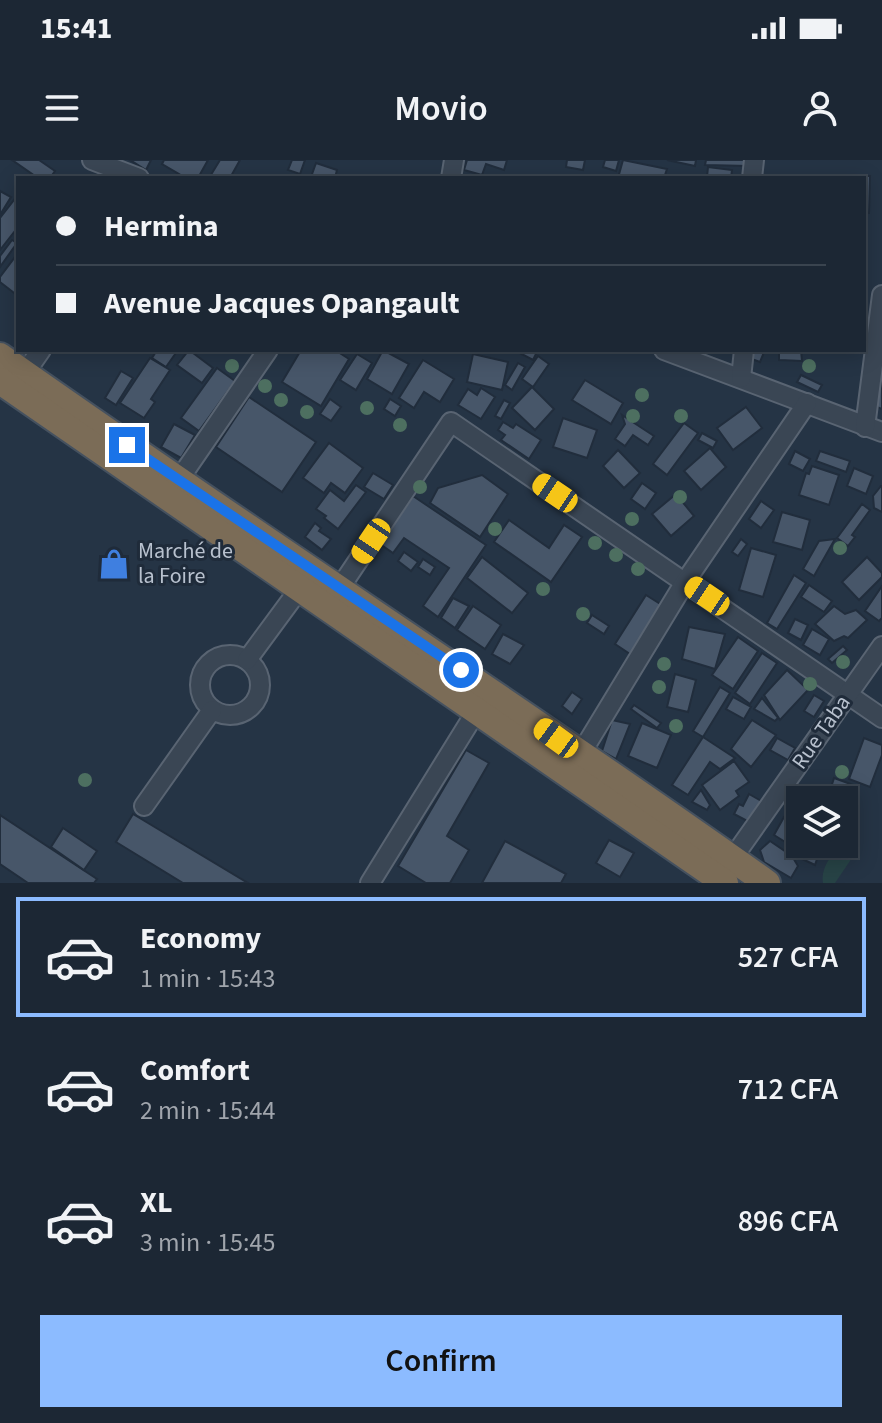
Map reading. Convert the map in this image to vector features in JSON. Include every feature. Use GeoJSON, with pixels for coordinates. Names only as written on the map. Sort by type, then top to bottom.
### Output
{"type":"FeatureCollection","features":[{"type":"Feature","properties":{"kind":"highway"},"geometry":{"type":"LineString","coordinates":[[0,356],[12,377],[300,588],[477,710],[694,874],[729,871]]}},
{"type":"Feature","properties":{"kind":"highway"},"geometry":{"type":"LineString","coordinates":[[12,377],[178,481],[486,686],[729,871],[767,883]]}},
{"type":"Feature","properties":{"kind":"street"},"geometry":{"type":"LineString","coordinates":[[92,160],[134,176]]}},
{"type":"Feature","properties":{"kind":"street"},"geometry":{"type":"LineString","coordinates":[[670,352],[873,429],[882,295]]}},
{"type":"Feature","properties":{"kind":"street"},"geometry":{"type":"LineString","coordinates":[[12,377],[39,352]]}},
{"type":"Feature","properties":{"kind":"street"},"geometry":{"type":"LineString","coordinates":[[178,481],[267,352]]}},
{"type":"Feature","properties":{"kind":"street"},"geometry":{"type":"LineString","coordinates":[[741,378],[744,352]]}},
{"type":"Feature","properties":{"kind":"street"},"geometry":{"type":"LineString","coordinates":[[580,755],[685,582],[807,403]]}},
{"type":"Feature","properties":{"kind":"street"},"geometry":{"type":"LineString","coordinates":[[339,589],[451,422],[882,718]]}},
{"type":"Feature","properties":{"kind":"street"},"geometry":{"type":"LineString","coordinates":[[247,660],[300,588]]}},
{"type":"Feature","properties":{"kind":"street","name":"Rue Taba"},"geometry":{"type":"LineString","coordinates":[[729,871],[882,646]]}},
{"type":"Feature","properties":{"kind":"street"},"geometry":{"type":"LineString","coordinates":[[232,655],[247,660],[257,672],[260,687],[255,702],[243,713],[227,715],[212,710],[203,698],[200,683],[205,668],[217,658],[232,655]]}},
{"type":"Feature","properties":{"kind":"street"},"geometry":{"type":"LineString","coordinates":[[144,806],[212,710]]}},
{"type":"Feature","properties":{"kind":"street"},"geometry":{"type":"LineString","coordinates":[[370,883],[477,710]]}},
{"type":"Feature","properties":{"kind":"green space"},"geometry":{"type":"Polygon","coordinates":[[[852,858],[835,883],[823,883],[824,870],[830,859],[852,858]]]}},
{"type":"Feature","properties":{"kind":"building"},"geometry":{"type":"Polygon","coordinates":[[[12,160],[39,160],[55,171],[51,176],[35,176],[12,160]]]}},
{"type":"Feature","properties":{"kind":"building"},"geometry":{"type":"Polygon","coordinates":[[[130,160],[151,160],[146,170],[130,160]]]}},
{"type":"Feature","properties":{"kind":"building"},"geometry":{"type":"Polygon","coordinates":[[[164,160],[208,160],[199,176],[183,176],[162,164],[164,160]]]}},
{"type":"Feature","properties":{"kind":"building"},"geometry":{"type":"Polygon","coordinates":[[[220,160],[240,160],[231,176],[210,176],[220,160]]]}},
{"type":"Feature","properties":{"kind":"building"},"geometry":{"type":"Polygon","coordinates":[[[292,160],[305,160],[300,174],[288,170],[292,160]]]}},
{"type":"Feature","properties":{"kind":"building"},"geometry":{"type":"Polygon","coordinates":[[[467,160],[507,160],[504,170],[486,164],[482,175],[464,170],[467,160]]]}},
{"type":"Feature","properties":{"kind":"building"},"geometry":{"type":"Polygon","coordinates":[[[567,160],[585,160],[583,170],[566,167],[567,160]]]}},
{"type":"Feature","properties":{"kind":"building"},"geometry":{"type":"Polygon","coordinates":[[[605,160],[619,160],[616,171],[603,167],[605,160]]]}},
{"type":"Feature","properties":{"kind":"building"},"geometry":{"type":"Polygon","coordinates":[[[623,160],[667,169],[665,176],[619,176],[623,160]]]}},
{"type":"Feature","properties":{"kind":"building"},"geometry":{"type":"Polygon","coordinates":[[[667,160],[696,160],[695,166],[667,160]]]}},
{"type":"Feature","properties":{"kind":"building"},"geometry":{"type":"Polygon","coordinates":[[[706,160],[748,160],[748,166],[705,165],[706,160]]]}},
{"type":"Feature","properties":{"kind":"building"},"geometry":{"type":"Polygon","coordinates":[[[316,163],[337,170],[336,176],[311,176],[316,163]]]}},
{"type":"Feature","properties":{"kind":"building"},"geometry":{"type":"Polygon","coordinates":[[[708,167],[732,170],[731,176],[707,176],[708,167]]]}},
{"type":"Feature","properties":{"kind":"building"},"geometry":{"type":"Polygon","coordinates":[[[866,176],[870,176],[869,213],[866,213],[866,176]]]}},
{"type":"Feature","properties":{"kind":"building"},"geometry":{"type":"Polygon","coordinates":[[[0,191],[11,197],[0,215],[0,191]]]}},
{"type":"Feature","properties":{"kind":"building"},"geometry":{"type":"Polygon","coordinates":[[[14,200],[16,202],[16,230],[0,250],[0,218],[14,200]]]}},
{"type":"Feature","properties":{"kind":"building"},"geometry":{"type":"Polygon","coordinates":[[[12,240],[16,242],[0,267],[0,256],[12,240]]]}},
{"type":"Feature","properties":{"kind":"building"},"geometry":{"type":"Polygon","coordinates":[[[16,256],[16,294],[0,282],[0,277],[16,256]]]}},
{"type":"Feature","properties":{"kind":"building"},"geometry":{"type":"Polygon","coordinates":[[[156,352],[177,352],[166,367],[152,358],[156,352]]]}},
{"type":"Feature","properties":{"kind":"building"},"geometry":{"type":"Polygon","coordinates":[[[187,352],[192,352],[213,368],[202,383],[177,365],[187,352]]]}},
{"type":"Feature","properties":{"kind":"building"},"geometry":{"type":"Polygon","coordinates":[[[300,352],[338,352],[349,359],[321,406],[282,382],[300,352]]]}},
{"type":"Feature","properties":{"kind":"building"},"geometry":{"type":"Polygon","coordinates":[[[382,352],[409,364],[392,394],[367,379],[382,352]]]}},
{"type":"Feature","properties":{"kind":"building"},"geometry":{"type":"Polygon","coordinates":[[[518,352],[537,352],[533,360],[518,352]]]}},
{"type":"Feature","properties":{"kind":"building"},"geometry":{"type":"Polygon","coordinates":[[[747,352],[764,352],[760,362],[746,357],[747,352]]]}},
{"type":"Feature","properties":{"kind":"building"},"geometry":{"type":"Polygon","coordinates":[[[779,352],[801,352],[802,361],[779,360],[779,352]]]}},
{"type":"Feature","properties":{"kind":"building"},"geometry":{"type":"Polygon","coordinates":[[[357,354],[372,363],[356,390],[340,380],[357,354]]]}},
{"type":"Feature","properties":{"kind":"building"},"geometry":{"type":"Polygon","coordinates":[[[473,354],[508,362],[502,390],[467,382],[473,354]]]}},
{"type":"Feature","properties":{"kind":"building"},"geometry":{"type":"Polygon","coordinates":[[[538,356],[549,364],[533,387],[522,379],[538,356]]]}},
{"type":"Feature","properties":{"kind":"building"},"geometry":{"type":"Polygon","coordinates":[[[150,358],[170,370],[151,399],[155,402],[144,418],[120,403],[150,358]]]}},
{"type":"Feature","properties":{"kind":"building"},"geometry":{"type":"Polygon","coordinates":[[[423,360],[454,379],[440,402],[424,392],[414,408],[399,398],[423,360]]]}},
{"type":"Feature","properties":{"kind":"building"},"geometry":{"type":"Polygon","coordinates":[[[518,363],[525,367],[512,390],[505,385],[518,363]]]}},
{"type":"Feature","properties":{"kind":"building"},"geometry":{"type":"Polygon","coordinates":[[[217,368],[235,381],[199,431],[181,418],[217,368]]]}},
{"type":"Feature","properties":{"kind":"building"},"geometry":{"type":"Polygon","coordinates":[[[121,371],[133,378],[116,405],[105,398],[121,371]]]}},
{"type":"Feature","properties":{"kind":"building"},"geometry":{"type":"Polygon","coordinates":[[[801,375],[822,385],[818,392],[797,382],[801,375]]]}},
{"type":"Feature","properties":{"kind":"building"},"geometry":{"type":"Polygon","coordinates":[[[882,379],[882,409],[870,404],[882,379]]]}},
{"type":"Feature","properties":{"kind":"building"},"geometry":{"type":"Polygon","coordinates":[[[585,380],[623,403],[611,424],[572,400],[585,380]]]}},
{"type":"Feature","properties":{"kind":"building"},"geometry":{"type":"Polygon","coordinates":[[[532,387],[554,409],[535,430],[512,408],[532,387]]]}},
{"type":"Feature","properties":{"kind":"building"},"geometry":{"type":"Polygon","coordinates":[[[481,388],[495,397],[481,419],[458,405],[468,389],[477,395],[481,388]]]}},
{"type":"Feature","properties":{"kind":"building"},"geometry":{"type":"Polygon","coordinates":[[[249,397],[316,442],[282,492],[216,447],[249,397]]]}},
{"type":"Feature","properties":{"kind":"building"},"geometry":{"type":"Polygon","coordinates":[[[330,399],[341,407],[331,421],[320,414],[330,399]]]}},
{"type":"Feature","properties":{"kind":"building"},"geometry":{"type":"Polygon","coordinates":[[[390,399],[401,406],[395,416],[384,409],[390,399]]]}},
{"type":"Feature","properties":{"kind":"building"},"geometry":{"type":"Polygon","coordinates":[[[504,400],[510,403],[501,419],[495,416],[504,400]]]}},
{"type":"Feature","properties":{"kind":"building"},"geometry":{"type":"Polygon","coordinates":[[[746,407],[762,428],[733,450],[717,428],[746,407]]]}},
{"type":"Feature","properties":{"kind":"building"},"geometry":{"type":"Polygon","coordinates":[[[622,415],[654,436],[648,445],[633,435],[625,446],[615,439],[625,424],[622,415]]]}},
{"type":"Feature","properties":{"kind":"building"},"geometry":{"type":"Polygon","coordinates":[[[563,418],[597,430],[587,458],[553,447],[563,418]]]}},
{"type":"Feature","properties":{"kind":"building"},"geometry":{"type":"Polygon","coordinates":[[[503,422],[513,428],[516,424],[541,440],[529,459],[501,440],[505,435],[498,430],[503,422]]]}},
{"type":"Feature","properties":{"kind":"building"},"geometry":{"type":"Polygon","coordinates":[[[684,423],[698,433],[667,475],[653,464],[684,423]]]}},
{"type":"Feature","properties":{"kind":"building"},"geometry":{"type":"Polygon","coordinates":[[[174,424],[195,435],[181,458],[161,447],[174,424]]]}},
{"type":"Feature","properties":{"kind":"building"},"geometry":{"type":"Polygon","coordinates":[[[702,433],[717,441],[713,448],[698,440],[702,433]]]}},
{"type":"Feature","properties":{"kind":"building"},"geometry":{"type":"Polygon","coordinates":[[[329,443],[363,468],[345,493],[331,483],[324,493],[303,478],[329,443]]]}},
{"type":"Feature","properties":{"kind":"building"},"geometry":{"type":"Polygon","coordinates":[[[710,448],[726,467],[701,490],[684,471],[710,448]]]}},
{"type":"Feature","properties":{"kind":"building"},"geometry":{"type":"Polygon","coordinates":[[[618,450],[640,473],[624,488],[603,466],[618,450]]]}},
{"type":"Feature","properties":{"kind":"building"},"geometry":{"type":"Polygon","coordinates":[[[795,451],[810,459],[803,471],[789,464],[795,451]]]}},
{"type":"Feature","properties":{"kind":"building"},"geometry":{"type":"Polygon","coordinates":[[[820,451],[850,461],[846,472],[816,461],[820,451]]]}},
{"type":"Feature","properties":{"kind":"building"},"geometry":{"type":"Polygon","coordinates":[[[812,466],[839,475],[829,505],[799,495],[806,473],[809,474],[812,466]]]}},
{"type":"Feature","properties":{"kind":"building"},"geometry":{"type":"Polygon","coordinates":[[[854,468],[873,476],[866,494],[847,486],[854,468]]]}},
{"type":"Feature","properties":{"kind":"building"},"geometry":{"type":"Polygon","coordinates":[[[373,473],[393,485],[384,499],[364,487],[373,473]]]}},
{"type":"Feature","properties":{"kind":"building"},"geometry":{"type":"Polygon","coordinates":[[[482,475],[508,494],[480,537],[430,503],[438,488],[482,475]]]}},
{"type":"Feature","properties":{"kind":"building"},"geometry":{"type":"Polygon","coordinates":[[[642,483],[656,493],[645,509],[631,499],[642,483]]]}},
{"type":"Feature","properties":{"kind":"building"},"geometry":{"type":"Polygon","coordinates":[[[356,485],[366,492],[338,529],[316,509],[330,490],[344,501],[356,485]]]}},
{"type":"Feature","properties":{"kind":"building"},"geometry":{"type":"Polygon","coordinates":[[[881,486],[882,512],[874,508],[873,496],[881,486]]]}},
{"type":"Feature","properties":{"kind":"building"},"geometry":{"type":"Polygon","coordinates":[[[676,494],[694,516],[671,536],[652,514],[676,494]]]}},
{"type":"Feature","properties":{"kind":"building"},"geometry":{"type":"Polygon","coordinates":[[[413,496],[486,545],[438,617],[423,606],[449,568],[404,538],[393,553],[380,544],[413,496]]]}},
{"type":"Feature","properties":{"kind":"building"},"geometry":{"type":"Polygon","coordinates":[[[761,501],[774,510],[761,528],[749,519],[761,501]]]}},
{"type":"Feature","properties":{"kind":"building"},"geometry":{"type":"Polygon","coordinates":[[[862,504],[870,510],[848,546],[837,538],[862,504]]]}},
{"type":"Feature","properties":{"kind":"building"},"geometry":{"type":"Polygon","coordinates":[[[782,512],[810,520],[802,550],[773,542],[782,512]]]}},
{"type":"Feature","properties":{"kind":"building"},"geometry":{"type":"Polygon","coordinates":[[[509,520],[549,548],[564,525],[582,537],[551,582],[494,542],[509,520]]]}},
{"type":"Feature","properties":{"kind":"building"},"geometry":{"type":"Polygon","coordinates":[[[315,523],[321,528],[319,531],[331,539],[322,550],[305,537],[315,523]]]}},
{"type":"Feature","properties":{"kind":"building"},"geometry":{"type":"Polygon","coordinates":[[[741,539],[747,544],[738,556],[732,552],[741,539]]]}},
{"type":"Feature","properties":{"kind":"building"},"geometry":{"type":"Polygon","coordinates":[[[835,539],[814,576],[803,569],[819,541],[835,539]]]}},
{"type":"Feature","properties":{"kind":"building"},"geometry":{"type":"Polygon","coordinates":[[[751,548],[776,555],[763,597],[739,590],[751,548]]]}},
{"type":"Feature","properties":{"kind":"building"},"geometry":{"type":"Polygon","coordinates":[[[404,552],[418,562],[411,571],[398,561],[404,552]]]}},
{"type":"Feature","properties":{"kind":"building"},"geometry":{"type":"Polygon","coordinates":[[[482,557],[528,593],[512,613],[467,578],[482,557]]]}},
{"type":"Feature","properties":{"kind":"building"},"geometry":{"type":"Polygon","coordinates":[[[867,557],[882,577],[859,600],[842,582],[867,557]]]}},
{"type":"Feature","properties":{"kind":"building"},"geometry":{"type":"Polygon","coordinates":[[[423,559],[435,567],[430,575],[418,567],[423,559]]]}},
{"type":"Feature","properties":{"kind":"building"},"geometry":{"type":"Polygon","coordinates":[[[794,575],[806,583],[777,629],[767,623],[794,575]]]}},
{"type":"Feature","properties":{"kind":"building"},"geometry":{"type":"Polygon","coordinates":[[[809,585],[832,601],[824,612],[801,597],[809,585]]]}},
{"type":"Feature","properties":{"kind":"building"},"geometry":{"type":"Polygon","coordinates":[[[882,586],[882,618],[879,621],[865,611],[882,586]]]}},
{"type":"Feature","properties":{"kind":"building"},"geometry":{"type":"Polygon","coordinates":[[[646,595],[665,607],[633,656],[615,644],[646,595]]]}},
{"type":"Feature","properties":{"kind":"building"},"geometry":{"type":"Polygon","coordinates":[[[453,598],[469,606],[455,628],[441,618],[453,598]]]}},
{"type":"Feature","properties":{"kind":"building"},"geometry":{"type":"Polygon","coordinates":[[[473,606],[501,625],[485,649],[457,630],[473,606]]]}},
{"type":"Feature","properties":{"kind":"building"},"geometry":{"type":"Polygon","coordinates":[[[834,606],[845,614],[856,610],[867,620],[848,638],[844,636],[834,641],[815,624],[834,606]]]}},
{"type":"Feature","properties":{"kind":"building"},"geometry":{"type":"Polygon","coordinates":[[[592,615],[609,626],[604,634],[587,623],[592,615]]]}},
{"type":"Feature","properties":{"kind":"building"},"geometry":{"type":"Polygon","coordinates":[[[795,619],[808,625],[801,640],[788,633],[795,619]]]}},
{"type":"Feature","properties":{"kind":"building"},"geometry":{"type":"Polygon","coordinates":[[[689,627],[725,634],[715,669],[682,659],[689,627]]]}},
{"type":"Feature","properties":{"kind":"building"},"geometry":{"type":"Polygon","coordinates":[[[812,629],[829,639],[820,655],[803,645],[812,629]]]}},
{"type":"Feature","properties":{"kind":"building"},"geometry":{"type":"Polygon","coordinates":[[[503,634],[524,645],[510,664],[492,654],[503,634]]]}},
{"type":"Feature","properties":{"kind":"building"},"geometry":{"type":"Polygon","coordinates":[[[738,637],[758,651],[733,689],[712,675],[738,637]]]}},
{"type":"Feature","properties":{"kind":"building"},"geometry":{"type":"Polygon","coordinates":[[[843,646],[847,650],[832,663],[828,659],[843,646]]]}},
{"type":"Feature","properties":{"kind":"building"},"geometry":{"type":"Polygon","coordinates":[[[762,653],[777,663],[750,704],[735,693],[762,653]]]}},
{"type":"Feature","properties":{"kind":"building"},"geometry":{"type":"Polygon","coordinates":[[[787,670],[808,690],[780,720],[764,695],[787,670]]]}},
{"type":"Feature","properties":{"kind":"building"},"geometry":{"type":"Polygon","coordinates":[[[675,674],[696,680],[688,712],[667,707],[675,674]]]}},
{"type":"Feature","properties":{"kind":"building"},"geometry":{"type":"Polygon","coordinates":[[[720,687],[730,693],[703,737],[693,731],[720,687]]]}},
{"type":"Feature","properties":{"kind":"building"},"geometry":{"type":"Polygon","coordinates":[[[572,692],[582,699],[572,714],[562,706],[572,692]]]}},
{"type":"Feature","properties":{"kind":"building"},"geometry":{"type":"Polygon","coordinates":[[[814,695],[824,701],[814,717],[804,711],[814,695]]]}},
{"type":"Feature","properties":{"kind":"building"},"geometry":{"type":"Polygon","coordinates":[[[733,697],[751,707],[744,719],[726,709],[733,697]]]}},
{"type":"Feature","properties":{"kind":"building"},"geometry":{"type":"Polygon","coordinates":[[[762,698],[778,718],[775,721],[754,709],[762,698]]]}},
{"type":"Feature","properties":{"kind":"building"},"geometry":{"type":"Polygon","coordinates":[[[634,705],[661,723],[657,728],[631,709],[634,705]]]}},
{"type":"Feature","properties":{"kind":"building"},"geometry":{"type":"Polygon","coordinates":[[[612,720],[630,724],[616,759],[602,751],[612,720]]]}},
{"type":"Feature","properties":{"kind":"building"},"geometry":{"type":"Polygon","coordinates":[[[752,720],[776,735],[751,767],[731,749],[752,720]]]}},
{"type":"Feature","properties":{"kind":"building"},"geometry":{"type":"Polygon","coordinates":[[[642,723],[671,735],[657,768],[628,756],[642,723]]]}},
{"type":"Feature","properties":{"kind":"building"},"geometry":{"type":"Polygon","coordinates":[[[703,737],[735,758],[720,769],[710,762],[688,795],[672,785],[703,737]]]}},
{"type":"Feature","properties":{"kind":"building"},"geometry":{"type":"Polygon","coordinates":[[[777,738],[795,748],[788,760],[770,750],[777,738]]]}},
{"type":"Feature","properties":{"kind":"building"},"geometry":{"type":"Polygon","coordinates":[[[864,738],[882,745],[882,755],[870,787],[849,779],[864,738]]]}},
{"type":"Feature","properties":{"kind":"building"},"geometry":{"type":"Polygon","coordinates":[[[466,750],[489,763],[447,836],[469,850],[450,883],[426,883],[398,866],[466,750]]]}},
{"type":"Feature","properties":{"kind":"building"},"geometry":{"type":"Polygon","coordinates":[[[734,761],[749,782],[736,791],[739,796],[720,810],[702,785],[734,761]]]}},
{"type":"Feature","properties":{"kind":"building"},"geometry":{"type":"Polygon","coordinates":[[[834,778],[856,786],[831,786],[834,778]]]}},
{"type":"Feature","properties":{"kind":"building"},"geometry":{"type":"Polygon","coordinates":[[[701,790],[710,805],[707,810],[692,802],[701,790]]]}},
{"type":"Feature","properties":{"kind":"building"},"geometry":{"type":"Polygon","coordinates":[[[749,794],[763,802],[751,823],[734,814],[749,794]]]}},
{"type":"Feature","properties":{"kind":"building"},"geometry":{"type":"Polygon","coordinates":[[[133,814],[248,883],[183,883],[116,842],[133,814]]]}},
{"type":"Feature","properties":{"kind":"building"},"geometry":{"type":"Polygon","coordinates":[[[0,815],[97,879],[94,883],[28,883],[0,864],[0,815]]]}},
{"type":"Feature","properties":{"kind":"building"},"geometry":{"type":"Polygon","coordinates":[[[784,817],[786,818],[786,842],[774,835],[784,817]]]}},
{"type":"Feature","properties":{"kind":"building"},"geometry":{"type":"Polygon","coordinates":[[[63,828],[97,851],[84,870],[51,847],[63,828]]]}},
{"type":"Feature","properties":{"kind":"building"},"geometry":{"type":"Polygon","coordinates":[[[609,840],[634,853],[620,877],[596,863],[609,840]]]}},
{"type":"Feature","properties":{"kind":"building"},"geometry":{"type":"Polygon","coordinates":[[[505,841],[566,874],[561,883],[482,883],[505,841]]]}},
{"type":"Feature","properties":{"kind":"building"},"geometry":{"type":"Polygon","coordinates":[[[770,841],[786,852],[786,858],[793,858],[798,866],[791,878],[764,862],[760,850],[770,841]]]}},
{"type":"Feature","properties":{"kind":"building"},"geometry":{"type":"Polygon","coordinates":[[[800,858],[817,858],[815,865],[800,858]]]}},
{"type":"Feature","properties":{"kind":"place","name":"Marché de la Foire"},"geometry":{"type":"Point","coordinates":[114,564]}},
{"type":"Feature","properties":{"kind":"route"},"geometry":{"type":"LineString","coordinates":[[127,445],[461,670]]}}]}
